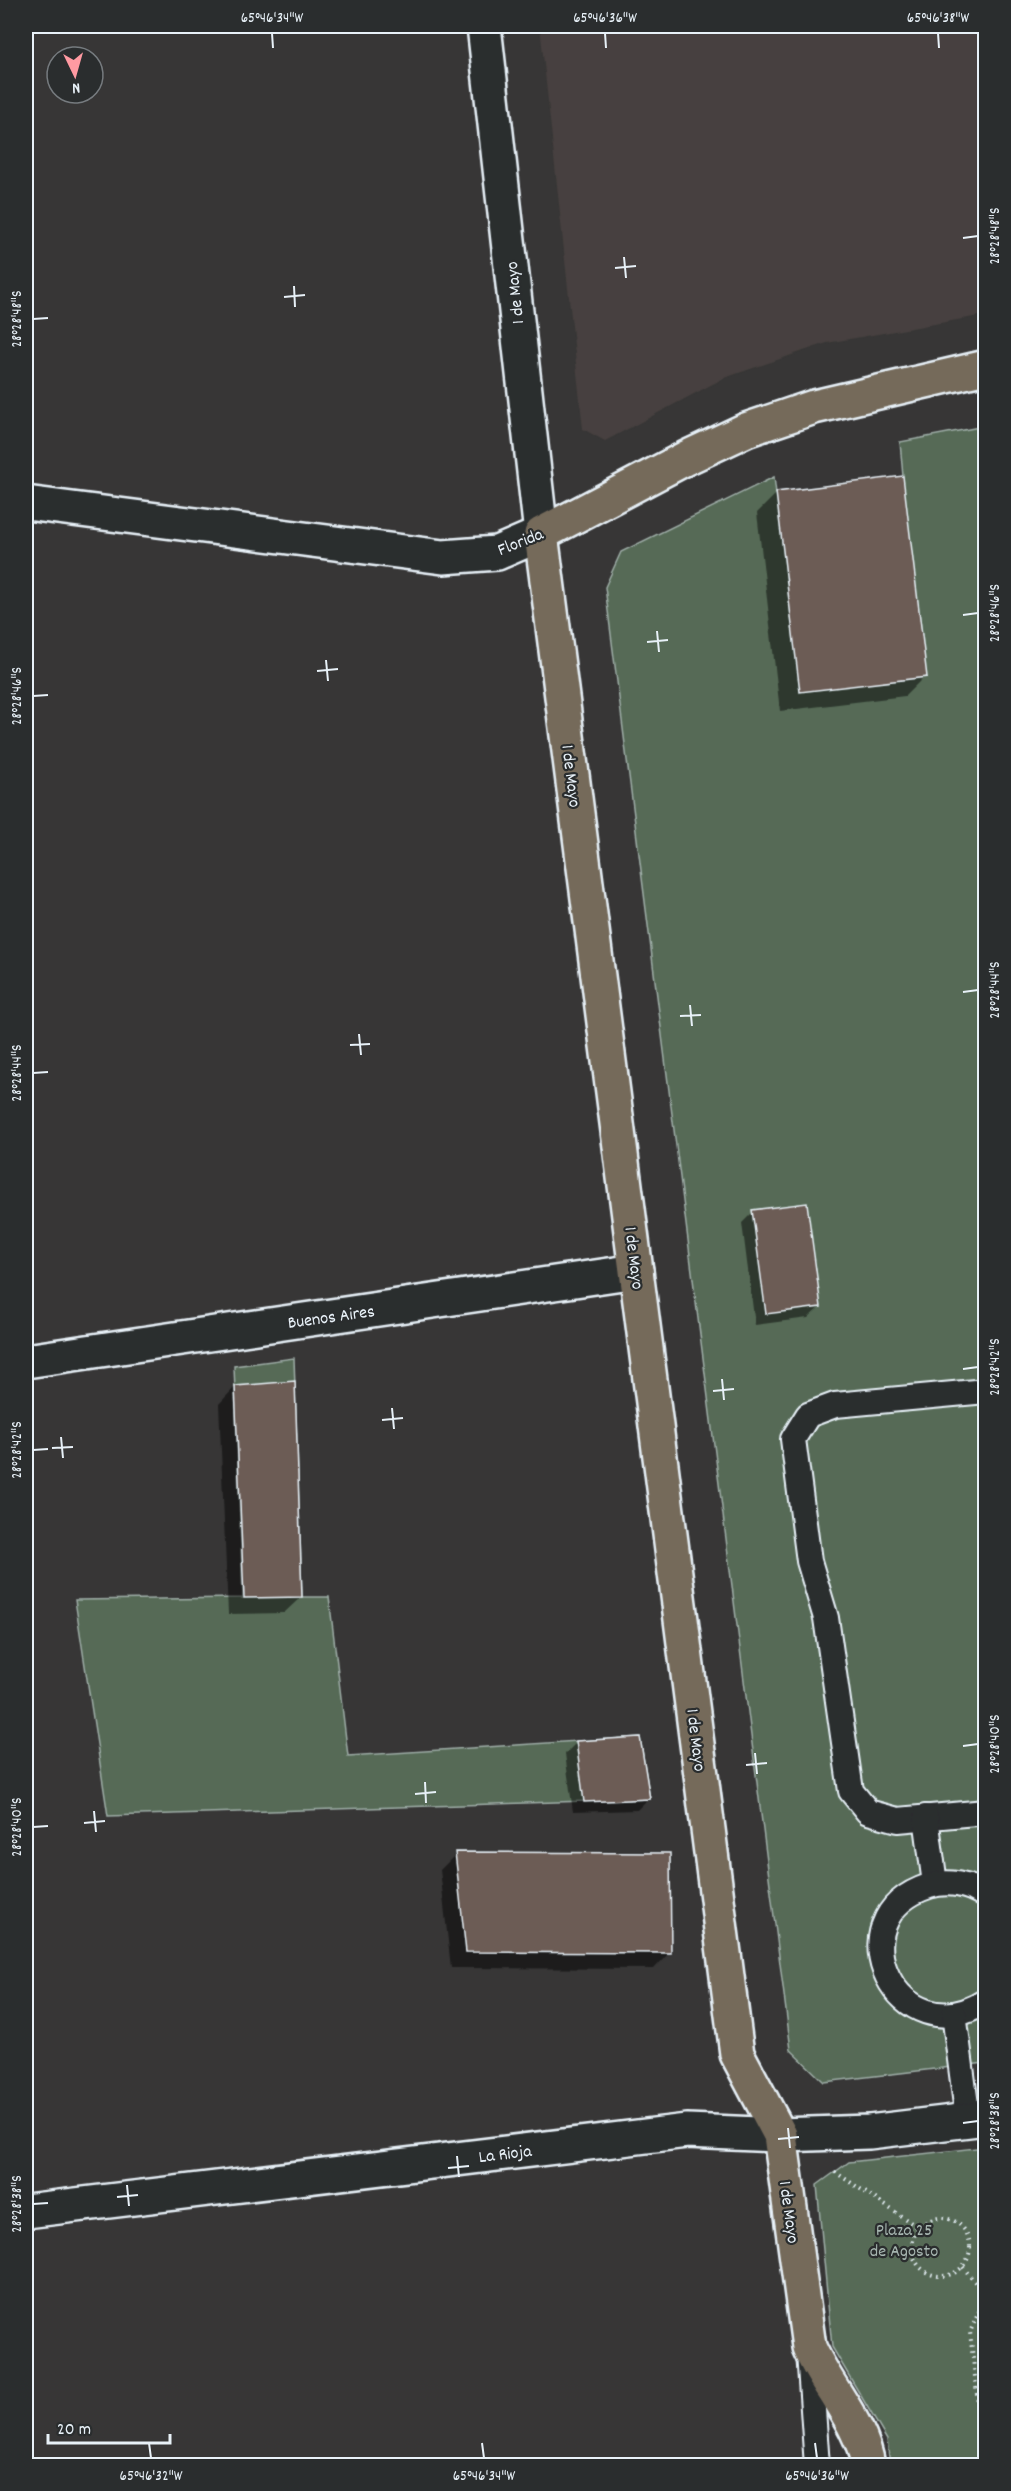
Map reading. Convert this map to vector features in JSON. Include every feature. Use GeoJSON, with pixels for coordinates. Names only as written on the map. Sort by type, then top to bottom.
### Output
{"type":"FeatureCollection","features":[{"type":"Feature","properties":{"kind":"main road","name":"Florida"},"geometry":{"type":"LineString","coordinates":[[541,534],[686,458],[746,430],[814,407],[986,367]]}},
{"type":"Feature","properties":{"kind":"main road","name":"1 de Mayo"},"geometry":{"type":"LineString","coordinates":[[541,534],[737,2054],[780,2135],[808,2348],[857,2433],[866,2453],[868,2466]]}},
{"type":"Feature","properties":{"kind":"street","name":"1 de Mayo"},"geometry":{"type":"LineString","coordinates":[[484,26],[541,534]]}},
{"type":"Feature","properties":{"kind":"street","name":"Florida"},"geometry":{"type":"LineString","coordinates":[[26,503],[443,557],[497,553],[541,534]]}},
{"type":"Feature","properties":{"kind":"street","name":"Buenos Aires"},"geometry":{"type":"LineString","coordinates":[[26,1361],[636,1271]]}},
{"type":"Feature","properties":{"kind":"street","name":"La Rioja"},"geometry":{"type":"LineString","coordinates":[[26,2211],[687,2132],[780,2135],[869,2133],[977,2119]]}},
{"type":"Feature","properties":{"kind":"lane"},"geometry":{"type":"LineString","coordinates":[[986,1391],[835,1405],[808,1415],[793,1439],[809,1561],[826,1618],[851,1791],[868,1812],[898,1821],[986,1812]]}},
{"type":"Feature","properties":{"kind":"lane"},"geometry":{"type":"LineString","coordinates":[[926,1817],[935,1884]]}},
{"type":"Feature","properties":{"kind":"lane"},"geometry":{"type":"LineString","coordinates":[[986,1896],[956,1883],[935,1884],[915,1890],[899,1902],[887,1918],[881,1937],[880,1958],[886,1978],[898,1994],[914,2006],[933,2013],[954,2014],[974,2009],[986,2001]]}},
{"type":"Feature","properties":{"kind":"lane"},"geometry":{"type":"LineString","coordinates":[[954,2014],[977,2119]]}},
{"type":"Feature","properties":{"kind":"lane"},"geometry":{"type":"LineString","coordinates":[[808,2348],[817,2466]]}},
{"type":"Feature","properties":{"kind":"path"},"geometry":{"type":"LineString","coordinates":[[830,2168],[919,2228]]}},
{"type":"Feature","properties":{"kind":"path"},"geometry":{"type":"LineString","coordinates":[[940,2218],[951,2220],[962,2226],[969,2239],[970,2254],[963,2267],[950,2275],[935,2275],[924,2271],[916,2262],[912,2250],[919,2228],[929,2221],[940,2218]]}},
{"type":"Feature","properties":{"kind":"path"},"geometry":{"type":"LineString","coordinates":[[963,2267],[986,2296],[970,2332],[985,2466]]}},
{"type":"Feature","properties":{"kind":"shaded area"},"geometry":{"type":"Polygon","coordinates":[[[540,26],[985,26],[985,315],[827,343],[724,378],[605,441],[583,429],[540,26]]]}},
{"type":"Feature","properties":{"kind":"green space"},"geometry":{"type":"Polygon","coordinates":[[[985,426],[985,2063],[824,2082],[791,2050],[605,587],[621,552],[774,477],[800,691],[903,476],[900,442],[985,426]]]}},
{"type":"Feature","properties":{"kind":"green space"},"geometry":{"type":"Polygon","coordinates":[[[294,1358],[302,1597],[329,1597],[348,1756],[640,1737],[650,1799],[108,1816],[75,1600],[243,1598],[234,1366],[294,1358]]]}},
{"type":"Feature","properties":{"kind":"green space","name":"Plaza 25 de Agosto"},"geometry":{"type":"Polygon","coordinates":[[[985,2147],[985,2465],[890,2465],[887,2440],[832,2347],[817,2185],[849,2162],[985,2147]]]}},
{"type":"Feature","properties":{"kind":"building"},"geometry":{"type":"Polygon","coordinates":[[[903,476],[927,677],[800,692],[776,492],[903,476]]]}},
{"type":"Feature","properties":{"kind":"building"},"geometry":{"type":"Polygon","coordinates":[[[807,1203],[821,1307],[766,1314],[752,1210],[807,1203]]]}},
{"type":"Feature","properties":{"kind":"building"},"geometry":{"type":"Polygon","coordinates":[[[295,1381],[302,1597],[244,1598],[235,1386],[295,1381]]]}},
{"type":"Feature","properties":{"kind":"building"},"geometry":{"type":"Polygon","coordinates":[[[640,1737],[650,1799],[584,1802],[576,1741],[640,1737]]]}},
{"type":"Feature","properties":{"kind":"building"},"geometry":{"type":"Polygon","coordinates":[[[455,1852],[670,1853],[671,1953],[466,1952],[455,1852]]]}}]}
